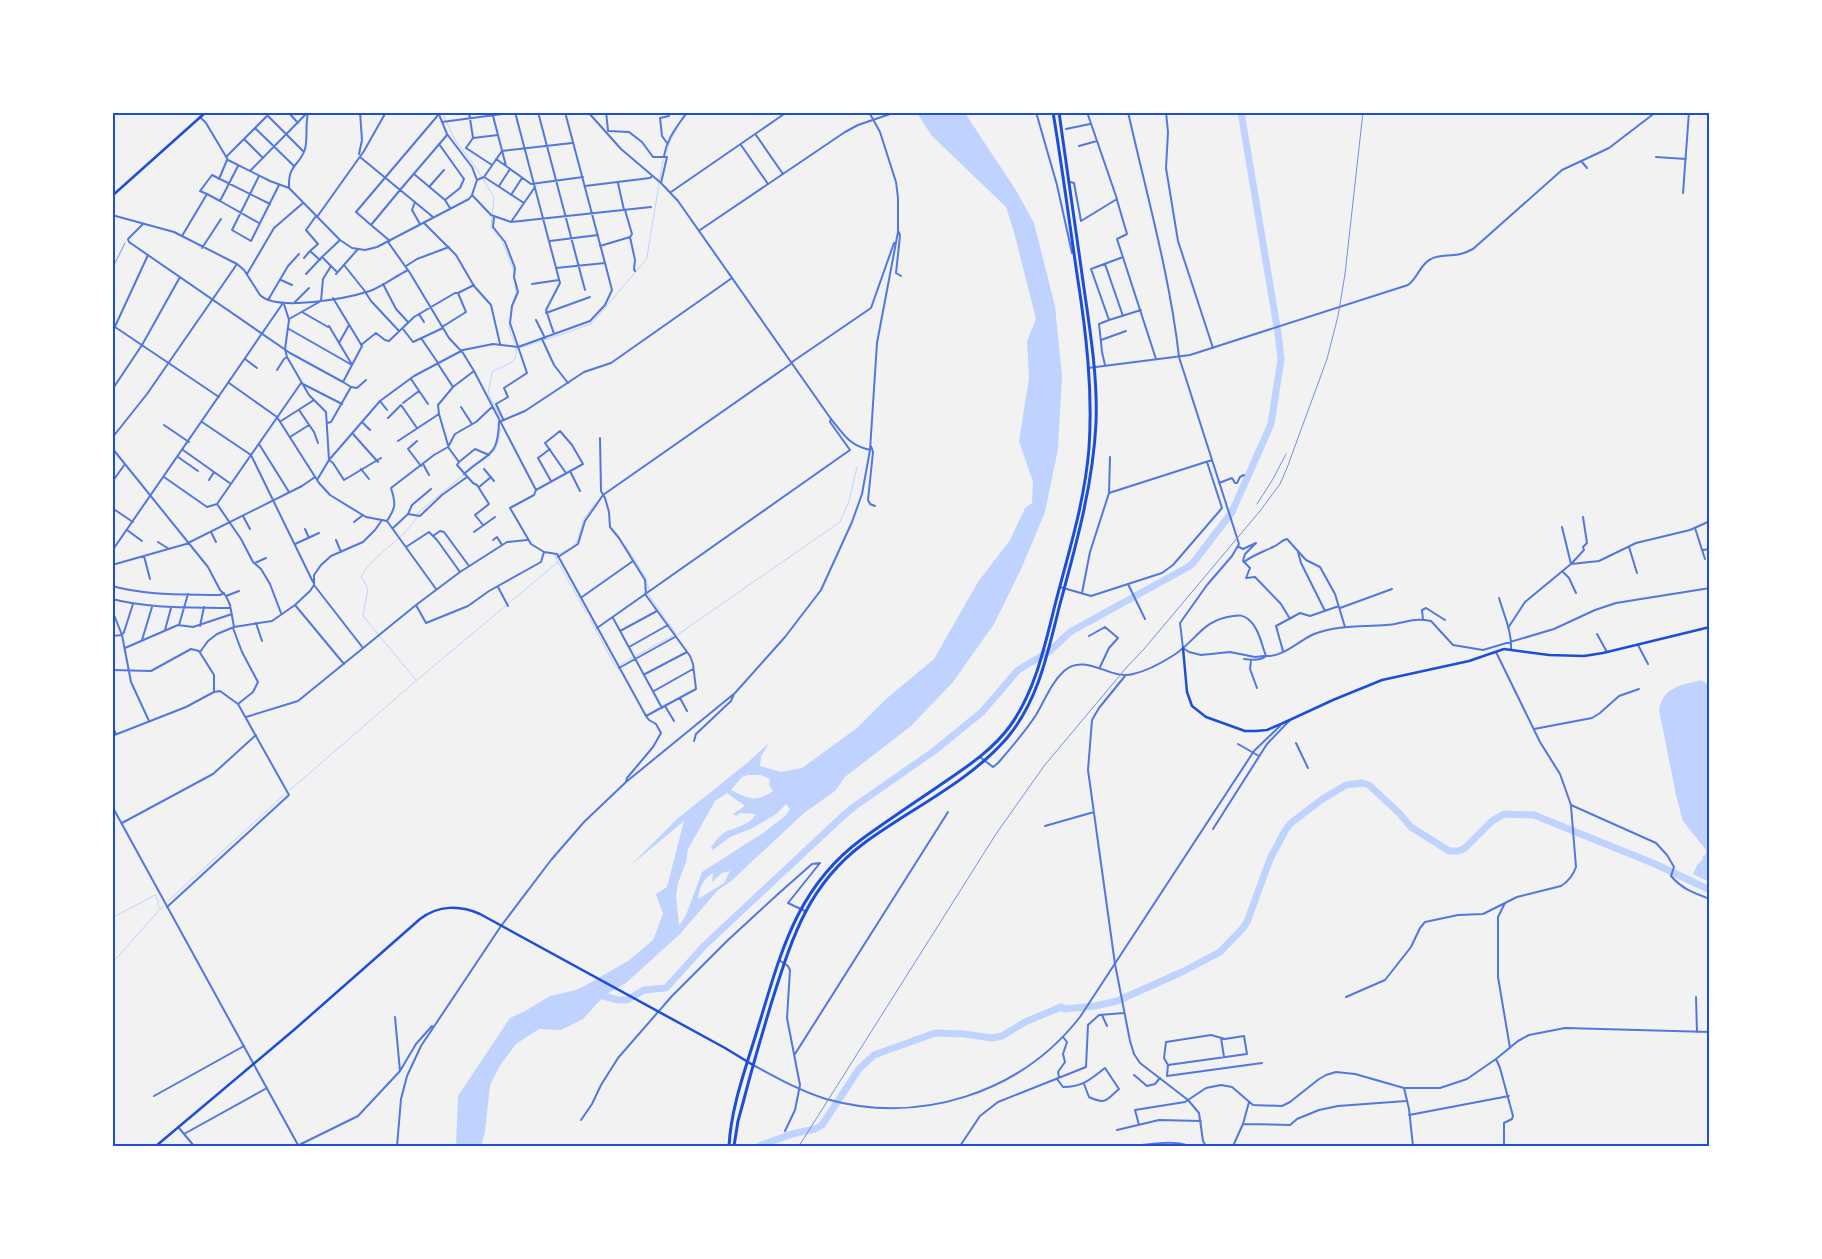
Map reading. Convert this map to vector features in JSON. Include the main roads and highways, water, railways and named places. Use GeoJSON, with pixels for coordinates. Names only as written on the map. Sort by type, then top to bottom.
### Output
{"type":"FeatureCollection","features":[{"type":"Feature","properties":{"kind":"highway"},"geometry":{"type":"LineString","coordinates":[[729,1146],[732,1121],[747,1062],[779,960],[800,909],[817,882],[846,851],[938,787],[980,756],[1000,738],[1022,708],[1032,685],[1060,587],[1079,508],[1087,467],[1090,418],[1088,368],[1077,273],[1053,112]]}},
{"type":"Feature","properties":{"kind":"highway"},"geometry":{"type":"LineString","coordinates":[[734,1146],[738,1121],[753,1065],[784,962],[805,911],[826,880],[849,855],[984,760],[1004,740],[1018,722],[1041,676],[1066,588],[1086,500],[1096,417],[1094,367],[1078,232],[1068,182],[1059,112]]}},
{"type":"Feature","properties":{"kind":"highway"},"geometry":{"type":"LineString","coordinates":[[938,787],[941,791]]}},
{"type":"Feature","properties":{"kind":"main road"},"geometry":{"type":"LineString","coordinates":[[112,196],[206,112]]}},
{"type":"Feature","properties":{"kind":"main road"},"geometry":{"type":"LineString","coordinates":[[1183,648],[1188,697],[1192,706],[1201,714],[1215,721],[1250,732],[1266,730],[1382,680],[1469,661],[1504,649],[1575,657],[1607,652],[1710,627]]}},
{"type":"Feature","properties":{"kind":"main road"},"geometry":{"type":"LineString","coordinates":[[156,1146],[428,914],[445,908],[464,908],[476,912],[753,1065]]}},
{"type":"Feature","properties":{"kind":"water"},"geometry":{"type":"Polygon","coordinates":[[[917,113],[965,113],[1017,192],[1034,223],[1055,306],[1062,376],[1058,449],[1045,512],[1022,567],[994,624],[953,682],[911,726],[845,777],[835,791],[804,813],[730,882],[718,890],[680,934],[626,983],[605,995],[583,1019],[561,1030],[539,1029],[516,1044],[501,1064],[490,1085],[485,1131],[481,1146],[456,1146],[458,1096],[510,1018],[550,996],[576,990],[588,984],[628,961],[653,940],[663,914],[656,894],[667,887],[684,821],[630,866],[677,819],[769,743],[761,756],[760,766],[781,772],[802,768],[857,728],[886,699],[934,659],[978,582],[1010,540],[1025,508],[1032,503],[1033,482],[1019,441],[1029,378],[1027,341],[1036,319],[1014,232],[1006,207],[932,136],[917,113]],[[761,775],[742,777],[731,790],[742,796],[752,798],[762,797],[773,791],[769,785],[770,779],[761,775]],[[727,793],[715,801],[688,849],[686,862],[678,883],[676,896],[679,926],[686,915],[702,872],[763,833],[785,816],[790,809],[786,804],[776,814],[753,828],[730,837],[713,850],[711,847],[723,833],[746,823],[756,814],[740,813],[736,816],[733,814],[745,806],[727,793]],[[730,871],[722,873],[712,882],[713,873],[706,878],[698,899],[724,883],[730,871]]]}},
{"type":"Feature","properties":{"kind":"water"},"geometry":{"type":"Polygon","coordinates":[[[1701,680],[1710,686],[1709,882],[1693,874],[1697,865],[1703,859],[1702,857],[1706,854],[1706,850],[1683,821],[1659,710],[1665,696],[1674,688],[1701,680]]]}},
{"type":"Feature","properties":{"kind":"waterway"},"geometry":{"type":"LineString","coordinates":[[442,112],[455,140],[475,166],[494,197],[491,227],[502,241],[513,268],[516,292],[511,308]]}},
{"type":"Feature","properties":{"kind":"waterway"},"geometry":{"type":"LineString","coordinates":[[683,120],[689,112]]}},
{"type":"Feature","properties":{"kind":"waterway"},"geometry":{"type":"LineString","coordinates":[[596,994],[618,1000],[627,1000],[644,990],[666,988],[705,945],[844,815],[934,751],[982,712],[1018,670],[1050,651],[1070,632],[1188,567],[1232,512],[1271,424],[1281,359],[1241,112]]}},
{"type":"Feature","properties":{"kind":"waterway"},"geometry":{"type":"LineString","coordinates":[[667,152],[669,143],[678,127]]}},
{"type":"Feature","properties":{"kind":"waterway"},"geometry":{"type":"LineString","coordinates":[[500,417],[488,393],[492,372],[512,362],[516,355],[516,349],[592,323],[645,261],[663,160]]}},
{"type":"Feature","properties":{"kind":"waterway"},"geometry":{"type":"LineString","coordinates":[[510,320],[509,329],[515,344]]}},
{"type":"Feature","properties":{"kind":"waterway"},"geometry":{"type":"LineString","coordinates":[[480,462],[495,449],[499,440],[500,429]]}},
{"type":"Feature","properties":{"kind":"waterway"},"geometry":{"type":"LineString","coordinates":[[416,680],[363,616],[368,588],[361,577],[374,560],[409,528],[419,512],[473,467]]}},
{"type":"Feature","properties":{"kind":"waterway"},"geometry":{"type":"LineString","coordinates":[[648,594],[677,635],[840,522],[849,501],[857,467]]}},
{"type":"Feature","properties":{"kind":"waterway"},"geometry":{"type":"LineString","coordinates":[[573,546],[577,542],[584,519],[595,503]]}},
{"type":"Feature","properties":{"kind":"waterway"},"geometry":{"type":"LineString","coordinates":[[625,545],[646,578],[649,590]]}},
{"type":"Feature","properties":{"kind":"waterway"},"geometry":{"type":"LineString","coordinates":[[290,790],[558,562],[555,556],[570,548]]}},
{"type":"Feature","properties":{"kind":"waterway"},"geometry":{"type":"LineString","coordinates":[[558,562],[587,614]]}},
{"type":"Feature","properties":{"kind":"waterway"},"geometry":{"type":"LineString","coordinates":[[590,619],[617,667]]}},
{"type":"Feature","properties":{"kind":"waterway"},"geometry":{"type":"LineString","coordinates":[[620,665],[672,636]]}},
{"type":"Feature","properties":{"kind":"waterway"},"geometry":{"type":"LineString","coordinates":[[759,1146],[792,1134],[815,1129],[822,1125],[859,1069],[874,1055],[935,1033],[964,1034],[992,1038],[1002,1036],[1025,1022],[1061,1007],[1065,1009],[1095,1006],[1117,1001],[1182,972],[1220,952],[1247,922],[1270,859],[1286,829],[1321,800],[1346,785],[1362,783],[1369,785],[1411,827],[1449,851],[1464,849],[1492,821],[1504,814],[1534,815],[1655,864],[1710,890]]}},
{"type":"Feature","properties":{"kind":"waterway"},"geometry":{"type":"LineString","coordinates":[[168,901],[285,794]]}},
{"type":"Feature","properties":{"kind":"waterway"},"geometry":{"type":"LineString","coordinates":[[112,918],[155,895],[160,908]]}},
{"type":"Feature","properties":{"kind":"waterway"},"geometry":{"type":"LineString","coordinates":[[112,963],[163,906]]}},
{"type":"Feature","properties":{"kind":"railway"},"geometry":{"type":"LineString","coordinates":[[799,1146],[996,834],[1044,766],[1260,511],[1280,484],[1327,359],[1338,316],[1345,274],[1363,112]]}},
{"type":"Feature","properties":{"kind":"railway"},"geometry":{"type":"LineString","coordinates":[[112,269],[125,243]]}},
{"type":"Feature","properties":{"kind":"railway"},"geometry":{"type":"LineString","coordinates":[[1257,504],[1286,454]]}}]}
